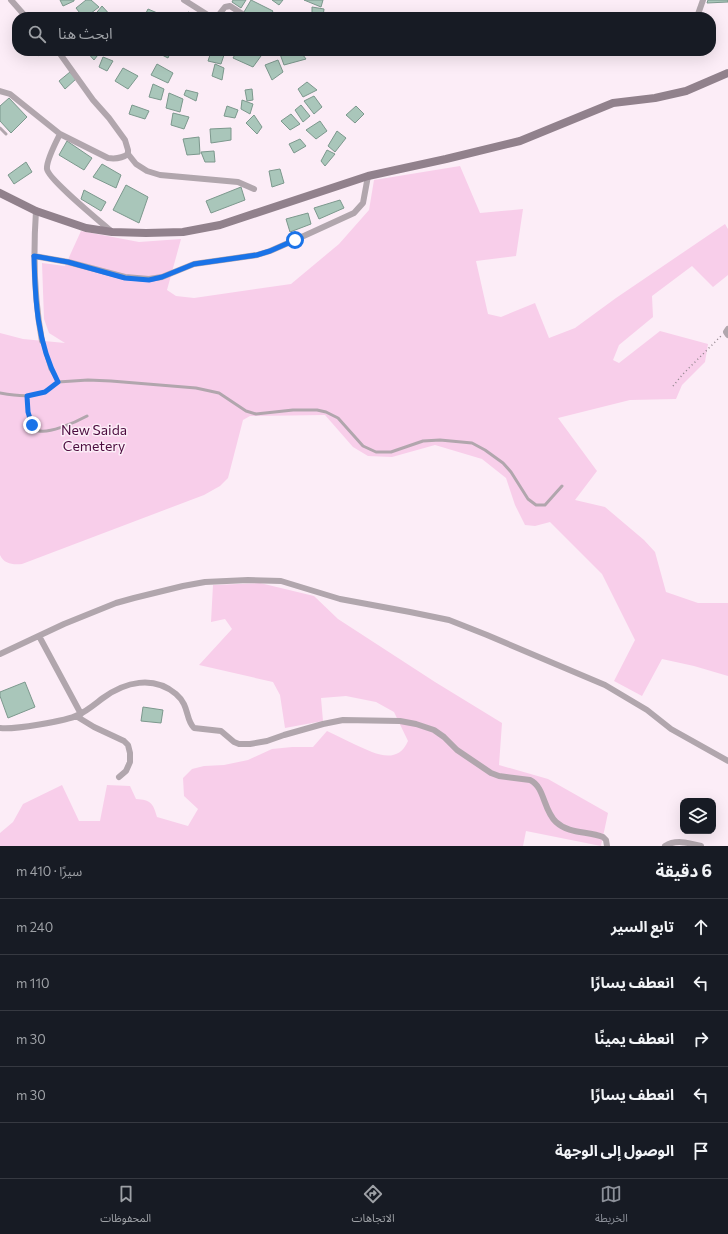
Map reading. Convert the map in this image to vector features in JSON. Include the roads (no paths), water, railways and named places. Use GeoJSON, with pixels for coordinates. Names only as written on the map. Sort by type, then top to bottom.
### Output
{"type":"FeatureCollection","features":[{"type":"Feature","properties":{"kind":"street"},"geometry":{"type":"LineString","coordinates":[[11,0],[22,12]]}},
{"type":"Feature","properties":{"kind":"street"},"geometry":{"type":"LineString","coordinates":[[184,0],[203,12]]}},
{"type":"Feature","properties":{"kind":"street"},"geometry":{"type":"LineString","coordinates":[[699,12],[704,0]]}},
{"type":"Feature","properties":{"kind":"street"},"geometry":{"type":"LineString","coordinates":[[221,12],[225,7],[230,6],[239,12]]}},
{"type":"Feature","properties":{"kind":"street"},"geometry":{"type":"LineString","coordinates":[[62,56],[93,100],[110,118],[125,140],[128,154],[136,164],[147,171],[160,175],[238,182],[254,188]]}},
{"type":"Feature","properties":{"kind":"street"},"geometry":{"type":"LineString","coordinates":[[0,193],[36,211],[86,228],[112,232],[183,232],[220,225],[368,176],[520,141],[613,103],[655,98],[686,91],[728,73]]}},
{"type":"Feature","properties":{"kind":"street"},"geometry":{"type":"LineString","coordinates":[[0,91],[10,94],[60,134],[108,158],[115,159],[124,157],[128,154]]}},
{"type":"Feature","properties":{"kind":"street"},"geometry":{"type":"LineString","coordinates":[[60,134],[47,167],[48,174],[112,232]]}},
{"type":"Feature","properties":{"kind":"street"},"geometry":{"type":"LineString","coordinates":[[34,256],[68,262],[125,278],[149,280],[162,277],[194,264],[257,255],[270,251],[354,213],[363,203],[368,176]]}},
{"type":"Feature","properties":{"kind":"street"},"geometry":{"type":"LineString","coordinates":[[36,211],[34,256],[36,307],[42,341]]}},
{"type":"Feature","properties":{"kind":"street"},"geometry":{"type":"LineString","coordinates":[[0,654],[116,603],[205,582],[235,580],[281,581],[340,599],[448,620],[487,635],[605,685],[647,710],[671,729],[728,761]]}},
{"type":"Feature","properties":{"kind":"street"},"geometry":{"type":"LineString","coordinates":[[39,636],[78,715],[94,727],[124,741],[128,745],[130,762],[126,771],[119,777]]}},
{"type":"Feature","properties":{"kind":"street"},"geometry":{"type":"LineString","coordinates":[[0,728],[18,728],[78,715],[114,691],[132,684],[146,681],[168,688],[180,697],[194,728],[221,732],[239,744],[267,741],[323,724],[343,720],[386,720],[416,724],[439,733],[457,750],[491,773],[499,776],[530,780],[534,782],[539,788],[547,811],[555,822],[566,828],[603,837],[606,840],[607,846]]}},
{"type":"Feature","properties":{"kind":"street"},"geometry":{"type":"LineString","coordinates":[[665,846],[676,842],[701,846]]}},
{"type":"Feature","properties":{"kind":"lane"},"geometry":{"type":"LineString","coordinates":[[0,128],[6,134]]}},
{"type":"Feature","properties":{"kind":"lane"},"geometry":{"type":"LineString","coordinates":[[42,341],[50,369],[58,382]]}},
{"type":"Feature","properties":{"kind":"lane"},"geometry":{"type":"LineString","coordinates":[[0,393],[27,396],[45,392],[58,382],[88,380],[196,388],[219,392],[246,411],[256,414],[293,410],[317,410],[326,412],[338,418],[363,446],[376,452],[391,452],[423,442],[440,440],[472,443],[503,463],[517,481],[528,499],[536,505],[541,506],[549,502],[562,486]]}},
{"type":"Feature","properties":{"kind":"lane"},"geometry":{"type":"LineString","coordinates":[[27,396],[28,412],[32,425],[40,432],[64,426],[88,416]]}},
{"type":"Feature","properties":{"kind":"park label","name":"New Saida Cemetery"},"geometry":{"type":"Point","coordinates":[94,438]}}]}
